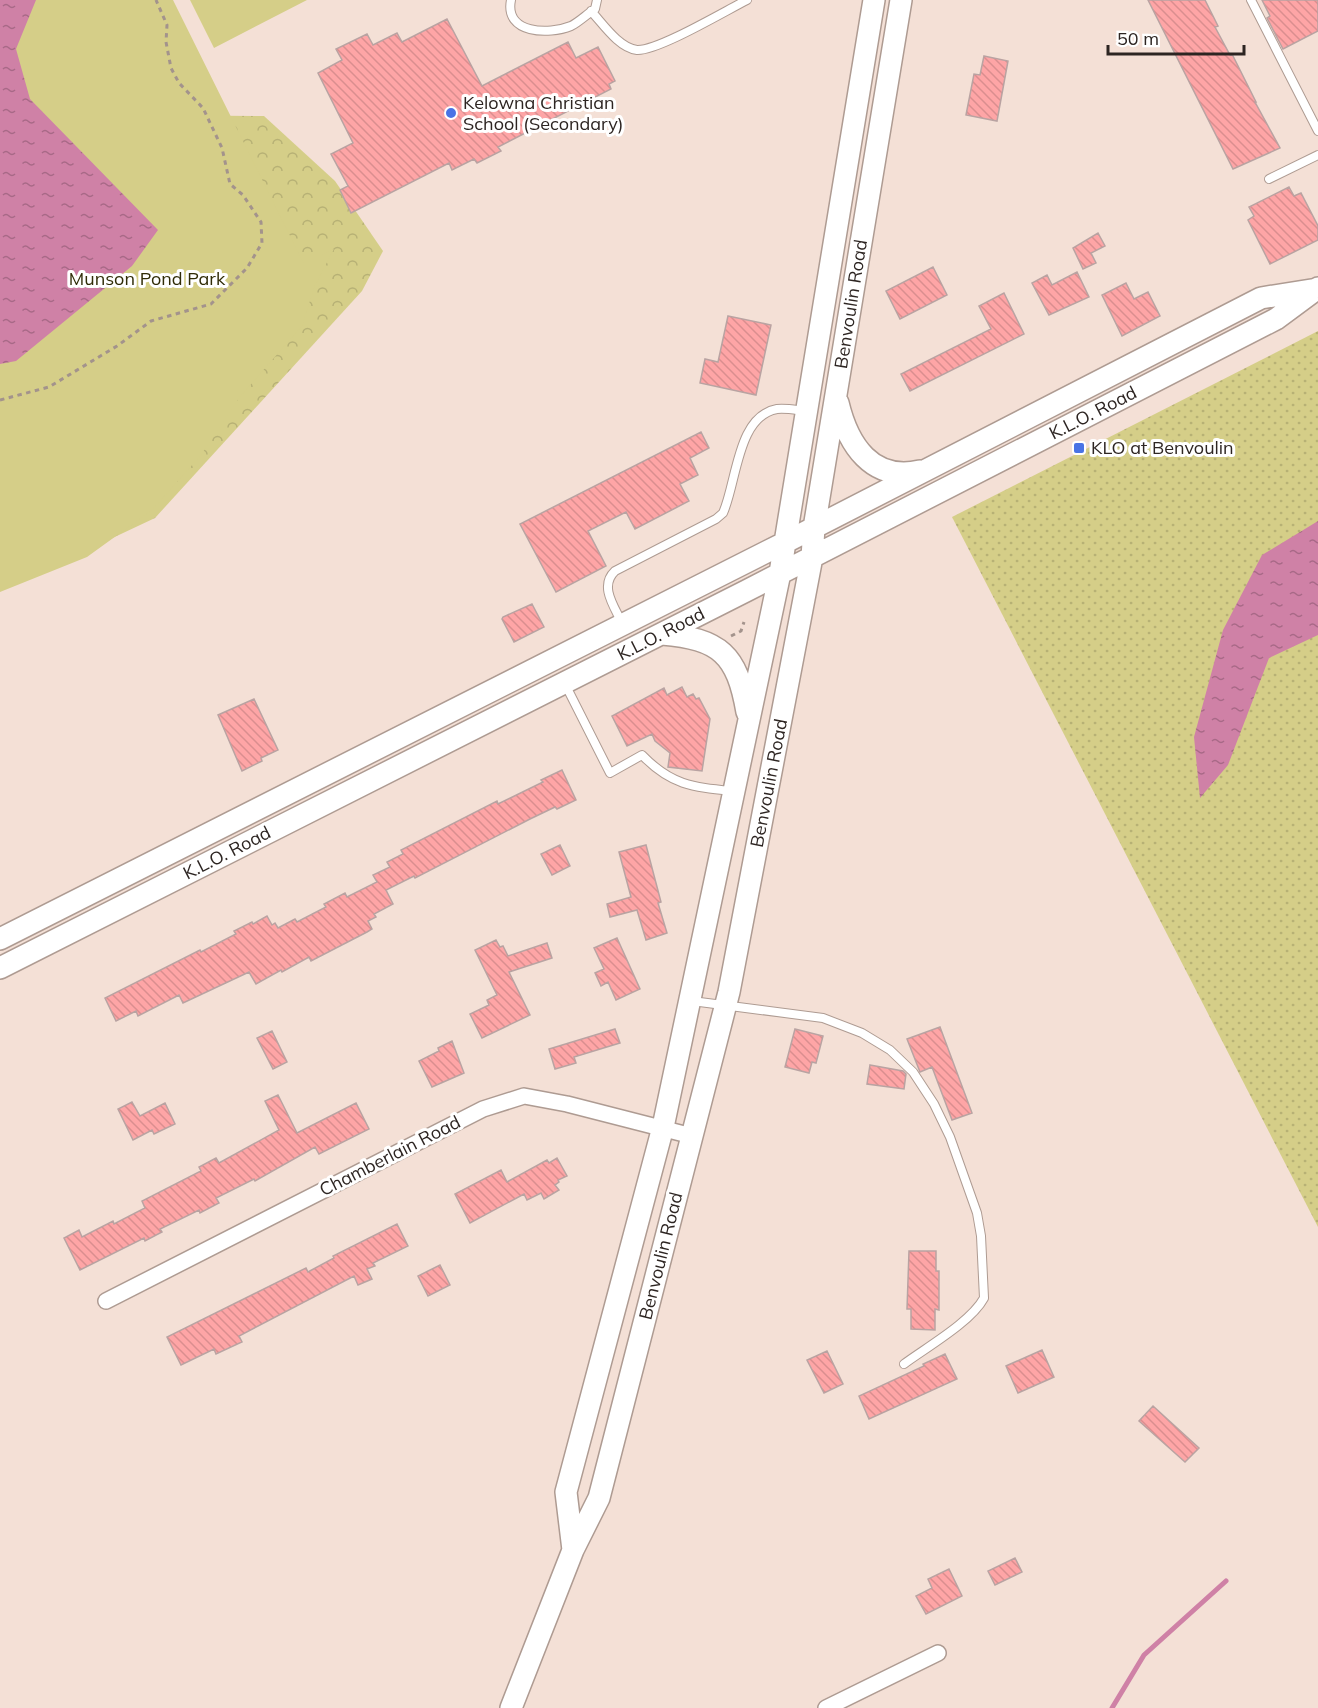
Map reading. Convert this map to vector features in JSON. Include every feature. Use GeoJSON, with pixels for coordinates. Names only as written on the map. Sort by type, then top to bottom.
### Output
{"type":"FeatureCollection","features":[{"type":"Feature","properties":{"kind":"main road","name":"Benvoulin Road"},"geometry":{"type":"LineString","coordinates":[[573,1550],[566,1492],[663,1127],[780,573],[874,0]]}},
{"type":"Feature","properties":{"kind":"main road","name":"Benvoulin Road"},"geometry":{"type":"LineString","coordinates":[[511,1708],[573,1550],[599,1498],[726,1004],[812,557],[814,528],[901,0]]}},
{"type":"Feature","properties":{"kind":"main road","name":"K.L.O. Road"},"geometry":{"type":"LineString","coordinates":[[0,939],[814,528],[1261,298],[1317,288]]}},
{"type":"Feature","properties":{"kind":"main road","name":"K.L.O. Road"},"geometry":{"type":"LineString","coordinates":[[0,968],[1275,320],[1317,288]]}},
{"type":"Feature","properties":{"kind":"main road"},"geometry":{"type":"LineString","coordinates":[[836,396],[848,437],[862,457],[879,468],[895,472],[910,473],[930,468]]}},
{"type":"Feature","properties":{"kind":"main road"},"geometry":{"type":"LineString","coordinates":[[660,634],[690,636],[709,643],[724,653],[736,671],[743,689],[749,722]]}},
{"type":"Feature","properties":{"kind":"street","name":"Chamberlain Road"},"geometry":{"type":"LineString","coordinates":[[106,1301],[483,1109],[524,1096],[567,1104],[692,1136]]}},
{"type":"Feature","properties":{"kind":"street"},"geometry":{"type":"LineString","coordinates":[[826,1708],[938,1653]]}},
{"type":"Feature","properties":{"kind":"lane"},"geometry":{"type":"LineString","coordinates":[[511,0],[509,10],[514,20],[524,27],[546,33],[572,26],[595,9],[597,0]]}},
{"type":"Feature","properties":{"kind":"lane"},"geometry":{"type":"LineString","coordinates":[[591,12],[618,40],[636,50],[655,47],[747,0]]}},
{"type":"Feature","properties":{"kind":"lane"},"geometry":{"type":"LineString","coordinates":[[1251,0],[1318,131]]}},
{"type":"Feature","properties":{"kind":"lane"},"geometry":{"type":"LineString","coordinates":[[1269,179],[1318,155]]}},
{"type":"Feature","properties":{"kind":"lane"},"geometry":{"type":"LineString","coordinates":[[623,624],[607,590],[609,577],[615,571],[716,519],[723,513],[747,433],[760,416],[775,409],[807,411]]}},
{"type":"Feature","properties":{"kind":"lane"},"geometry":{"type":"LineString","coordinates":[[564,683],[610,773],[642,755],[657,770],[681,783],[706,789],[734,791]]}},
{"type":"Feature","properties":{"kind":"lane"},"geometry":{"type":"LineString","coordinates":[[690,1001],[823,1018],[862,1033],[890,1050],[906,1065],[934,1104],[950,1137],[976,1213],[981,1236],[984,1298],[979,1308],[968,1318],[904,1364]]}},
{"type":"Feature","properties":{"kind":"path"},"geometry":{"type":"LineString","coordinates":[[0,400],[49,387],[117,346],[151,321],[211,303],[247,268],[262,243],[261,222],[243,195],[230,184],[222,148],[203,108],[179,82],[171,68],[166,42],[167,25],[156,0]]}},
{"type":"Feature","properties":{"kind":"path"},"geometry":{"type":"LineString","coordinates":[[726,639],[741,631],[744,622]]}},
{"type":"Feature","properties":{"kind":"green space","name":"Munson Pond Park"},"geometry":{"type":"Polygon","coordinates":[[[0,0],[173,0],[304,264],[334,249],[315,285],[302,326],[239,398],[201,455],[152,510],[87,557],[0,592],[0,0]]]}},
{"type":"Feature","properties":{"kind":"green space"},"geometry":{"type":"Polygon","coordinates":[[[190,0],[307,0],[214,48],[190,0]]]}},
{"type":"Feature","properties":{"kind":"green space","name":"Munson Pond Park"},"geometry":{"type":"Polygon","coordinates":[[[134,115],[264,116],[335,181],[383,251],[362,291],[155,518],[0,591],[0,468],[134,115]]]}},
{"type":"Feature","properties":{"kind":"green space"},"geometry":{"type":"Polygon","coordinates":[[[1318,331],[1318,1227],[952,517],[1318,331]]]}},
{"type":"Feature","properties":{"kind":"water"},"geometry":{"type":"Polygon","coordinates":[[[0,0],[36,0],[16,49],[30,99],[158,230],[132,266],[16,361],[0,364],[0,0]]]}},
{"type":"Feature","properties":{"kind":"water"},"geometry":{"type":"Polygon","coordinates":[[[1318,521],[1318,635],[1269,658],[1228,765],[1200,798],[1194,737],[1223,630],[1262,555],[1318,521]]]}},
{"type":"Feature","properties":{"kind":"building"},"geometry":{"type":"Polygon","coordinates":[[[1148,0],[1205,0],[1218,26],[1215,27],[1230,55],[1232,54],[1280,148],[1233,169],[1148,0]]]}},
{"type":"Feature","properties":{"kind":"building"},"geometry":{"type":"Polygon","coordinates":[[[1262,0],[1318,0],[1318,31],[1283,49],[1267,18],[1270,16],[1262,0]]]}},
{"type":"Feature","properties":{"kind":"building","name":"Kelowna Christian School (Secondary)"},"geometry":{"type":"Polygon","coordinates":[[[447,19],[482,86],[568,42],[576,58],[598,47],[615,81],[609,84],[611,89],[498,147],[501,151],[477,163],[474,159],[452,170],[449,163],[351,213],[340,190],[348,186],[331,154],[353,143],[318,73],[342,60],[336,49],[367,34],[373,45],[397,33],[402,42],[447,19]]]}},
{"type":"Feature","properties":{"kind":"building"},"geometry":{"type":"Polygon","coordinates":[[[984,56],[1008,61],[997,121],[966,115],[974,74],[980,75],[984,56]]]}},
{"type":"Feature","properties":{"kind":"building"},"geometry":{"type":"Polygon","coordinates":[[[1289,187],[1294,196],[1301,193],[1318,226],[1318,240],[1270,264],[1248,220],[1254,216],[1249,207],[1289,187]]]}},
{"type":"Feature","properties":{"kind":"building"},"geometry":{"type":"Polygon","coordinates":[[[1098,233],[1105,246],[1091,253],[1096,263],[1083,269],[1073,248],[1098,233]]]}},
{"type":"Feature","properties":{"kind":"building"},"geometry":{"type":"Polygon","coordinates":[[[933,267],[947,295],[900,319],[886,291],[933,267]]]}},
{"type":"Feature","properties":{"kind":"building"},"geometry":{"type":"Polygon","coordinates":[[[1077,272],[1089,297],[1049,315],[1032,283],[1047,275],[1052,285],[1077,272]]]}},
{"type":"Feature","properties":{"kind":"building"},"geometry":{"type":"Polygon","coordinates":[[[1126,283],[1134,299],[1148,292],[1160,316],[1122,336],[1102,295],[1126,283]]]}},
{"type":"Feature","properties":{"kind":"building"},"geometry":{"type":"Polygon","coordinates":[[[1004,293],[1024,334],[910,391],[901,374],[991,329],[979,306],[1004,293]]]}},
{"type":"Feature","properties":{"kind":"building"},"geometry":{"type":"Polygon","coordinates":[[[728,316],[771,325],[756,395],[700,383],[705,359],[718,362],[728,316]]]}},
{"type":"Feature","properties":{"kind":"building"},"geometry":{"type":"Polygon","coordinates":[[[701,432],[709,448],[690,458],[698,475],[680,484],[689,501],[635,529],[626,512],[588,531],[606,566],[556,592],[520,524],[701,432]]]}},
{"type":"Feature","properties":{"kind":"building"},"geometry":{"type":"Polygon","coordinates":[[[532,604],[544,627],[514,642],[502,619],[532,604]]]}},
{"type":"Feature","properties":{"kind":"building"},"geometry":{"type":"Polygon","coordinates":[[[682,687],[687,697],[693,694],[696,699],[699,698],[710,719],[702,771],[668,767],[670,753],[655,741],[652,734],[627,746],[612,716],[664,688],[667,695],[682,687]]]}},
{"type":"Feature","properties":{"kind":"building"},"geometry":{"type":"Polygon","coordinates":[[[254,699],[278,750],[242,771],[218,715],[254,699]]]}},
{"type":"Feature","properties":{"kind":"building"},"geometry":{"type":"Polygon","coordinates":[[[562,770],[576,800],[557,809],[555,807],[415,878],[414,876],[386,890],[393,904],[374,914],[376,917],[368,921],[372,929],[367,932],[311,961],[309,957],[256,984],[249,972],[183,1003],[179,995],[138,1016],[136,1011],[116,1021],[105,998],[200,950],[201,952],[236,934],[234,931],[267,916],[272,925],[275,923],[278,928],[295,919],[297,922],[326,907],[324,904],[345,893],[347,897],[377,882],[373,875],[390,867],[387,862],[403,854],[401,850],[497,801],[498,804],[543,782],[541,780],[562,770]]]}},
{"type":"Feature","properties":{"kind":"building"},"geometry":{"type":"Polygon","coordinates":[[[560,845],[570,866],[552,875],[541,854],[560,845]]]}},
{"type":"Feature","properties":{"kind":"building"},"geometry":{"type":"Polygon","coordinates":[[[646,845],[667,933],[646,940],[637,910],[610,917],[607,904],[631,897],[619,852],[646,845]]]}},
{"type":"Feature","properties":{"kind":"building"},"geometry":{"type":"Polygon","coordinates":[[[617,938],[640,989],[616,1000],[608,982],[601,986],[595,973],[604,969],[594,948],[617,938]]]}},
{"type":"Feature","properties":{"kind":"building"},"geometry":{"type":"Polygon","coordinates":[[[496,940],[500,947],[503,946],[508,956],[547,943],[552,958],[509,972],[530,1015],[482,1038],[470,1014],[489,1005],[487,1000],[497,995],[475,950],[496,940]]]}},
{"type":"Feature","properties":{"kind":"building"},"geometry":{"type":"Polygon","coordinates":[[[940,1027],[972,1113],[952,1120],[932,1067],[920,1072],[907,1039],[940,1027]]]}},
{"type":"Feature","properties":{"kind":"building"},"geometry":{"type":"Polygon","coordinates":[[[615,1029],[620,1043],[574,1057],[576,1063],[555,1069],[549,1049],[615,1029]]]}},
{"type":"Feature","properties":{"kind":"building"},"geometry":{"type":"Polygon","coordinates":[[[795,1029],[823,1036],[816,1063],[812,1062],[809,1073],[785,1067],[795,1029]]]}},
{"type":"Feature","properties":{"kind":"building"},"geometry":{"type":"Polygon","coordinates":[[[272,1031],[287,1062],[273,1069],[257,1038],[272,1031]]]}},
{"type":"Feature","properties":{"kind":"building"},"geometry":{"type":"Polygon","coordinates":[[[452,1041],[464,1073],[432,1087],[419,1061],[439,1051],[438,1048],[452,1041]]]}},
{"type":"Feature","properties":{"kind":"building"},"geometry":{"type":"Polygon","coordinates":[[[870,1065],[903,1071],[906,1074],[904,1089],[867,1084],[870,1065]]]}},
{"type":"Feature","properties":{"kind":"building"},"geometry":{"type":"Polygon","coordinates":[[[278,1095],[297,1133],[356,1103],[369,1129],[319,1154],[315,1147],[255,1181],[254,1179],[216,1198],[219,1203],[200,1213],[199,1210],[160,1229],[162,1232],[145,1241],[144,1238],[80,1270],[64,1238],[79,1230],[82,1237],[113,1221],[114,1224],[145,1208],[142,1201],[201,1171],[199,1167],[216,1158],[219,1163],[279,1130],[265,1101],[278,1095]]]}},
{"type":"Feature","properties":{"kind":"building"},"geometry":{"type":"Polygon","coordinates":[[[132,1102],[140,1116],[165,1103],[175,1124],[154,1134],[152,1130],[133,1140],[118,1109],[132,1102]]]}},
{"type":"Feature","properties":{"kind":"building"},"geometry":{"type":"Polygon","coordinates":[[[557,1158],[567,1176],[558,1180],[559,1182],[555,1185],[559,1190],[544,1199],[541,1193],[527,1200],[524,1194],[470,1223],[455,1194],[501,1170],[507,1182],[547,1160],[549,1163],[557,1158]]]}},
{"type":"Feature","properties":{"kind":"building"},"geometry":{"type":"Polygon","coordinates":[[[397,1224],[408,1246],[373,1263],[375,1266],[367,1269],[372,1279],[358,1285],[354,1276],[239,1336],[242,1342],[216,1354],[214,1349],[181,1365],[167,1337],[306,1268],[308,1272],[334,1258],[333,1256],[397,1224]]]}},
{"type":"Feature","properties":{"kind":"building"},"geometry":{"type":"Polygon","coordinates":[[[909,1251],[936,1251],[936,1271],[939,1271],[939,1310],[935,1309],[935,1330],[911,1329],[911,1309],[907,1309],[909,1251]]]}},
{"type":"Feature","properties":{"kind":"building"},"geometry":{"type":"Polygon","coordinates":[[[440,1265],[450,1285],[428,1296],[418,1276],[440,1265]]]}},
{"type":"Feature","properties":{"kind":"building"},"geometry":{"type":"Polygon","coordinates":[[[1042,1350],[1054,1377],[1018,1393],[1006,1366],[1042,1350]]]}},
{"type":"Feature","properties":{"kind":"building"},"geometry":{"type":"Polygon","coordinates":[[[827,1351],[843,1384],[824,1393],[807,1360],[827,1351]]]}},
{"type":"Feature","properties":{"kind":"building"},"geometry":{"type":"Polygon","coordinates":[[[945,1354],[957,1379],[869,1419],[859,1396],[945,1354]]]}},
{"type":"Feature","properties":{"kind":"building"},"geometry":{"type":"Polygon","coordinates":[[[1153,1406],[1199,1448],[1185,1462],[1139,1421],[1153,1406]]]}},
{"type":"Feature","properties":{"kind":"building"},"geometry":{"type":"Polygon","coordinates":[[[1015,1558],[1022,1572],[995,1585],[988,1571],[1015,1558]]]}},
{"type":"Feature","properties":{"kind":"building"},"geometry":{"type":"Polygon","coordinates":[[[949,1569],[962,1596],[926,1614],[916,1596],[932,1588],[928,1579],[949,1569]]]}},
{"type":"Feature","properties":{"kind":"waterway"},"geometry":{"type":"LineString","coordinates":[[1112,1708],[1144,1655],[1226,1581]]}},
{"type":"Feature","properties":{"kind":"place","name":"Kelowna Christian School (Secondary)"},"geometry":{"type":"Point","coordinates":[451,113]}},
{"type":"Feature","properties":{"kind":"place","name":"KLO at Benvoulin"},"geometry":{"type":"Point","coordinates":[1079,448]}}]}
